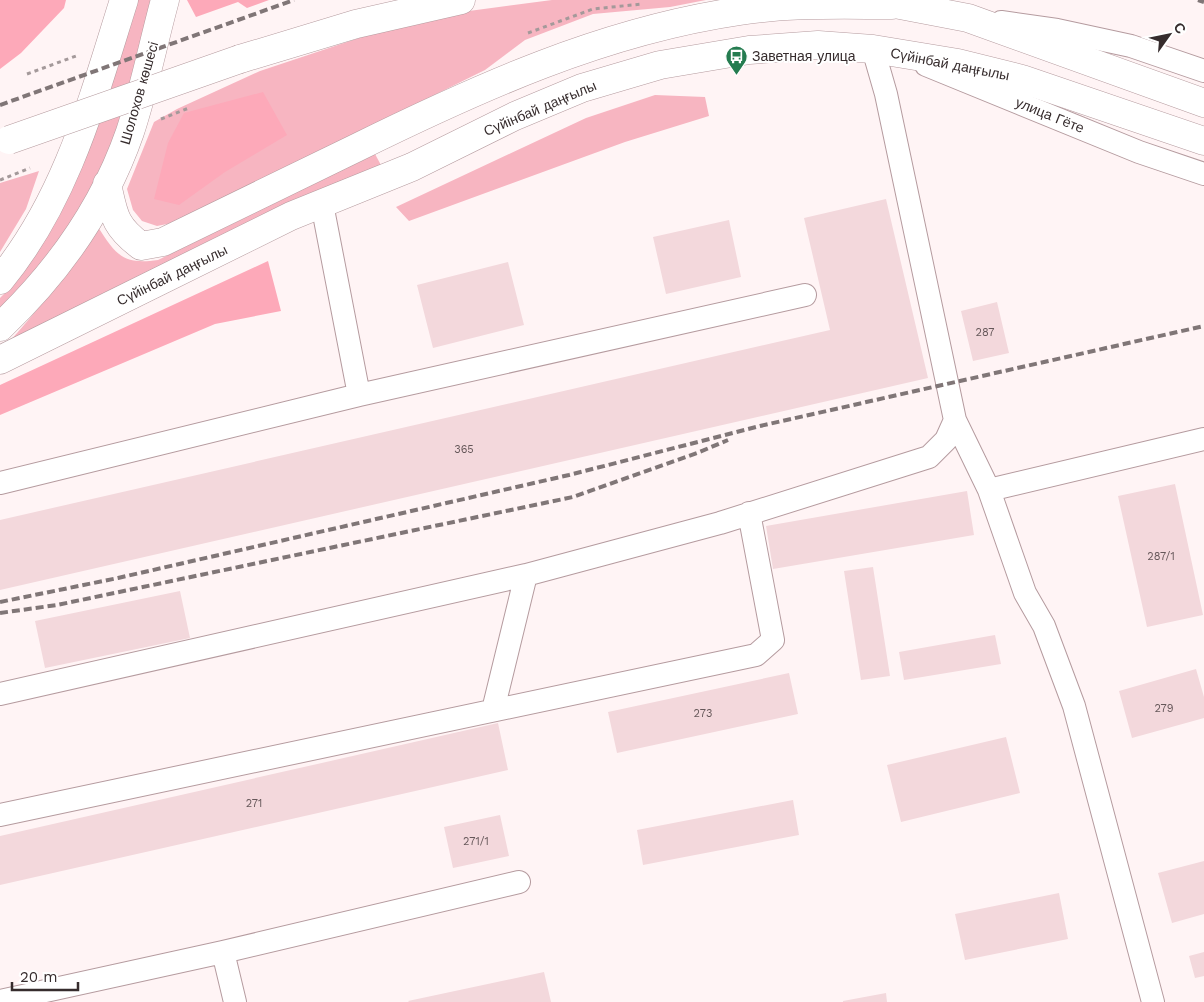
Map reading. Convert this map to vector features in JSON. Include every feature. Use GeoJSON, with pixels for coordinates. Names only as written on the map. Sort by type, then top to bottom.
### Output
{"type":"FeatureCollection","features":[{"type":"Feature","properties":{"kind":"main road"},"geometry":{"type":"LineString","coordinates":[[0,280],[29,240],[61,182],[80,139],[124,0]]}},
{"type":"Feature","properties":{"kind":"main road","name":"Шолохов көшесі"},"geometry":{"type":"LineString","coordinates":[[0,327],[56,266],[94,210],[130,132],[165,0]]}},
{"type":"Feature","properties":{"kind":"main road"},"geometry":{"type":"LineString","coordinates":[[5,142],[240,59],[356,24],[460,0]]}},
{"type":"Feature","properties":{"kind":"main road"},"geometry":{"type":"LineString","coordinates":[[107,184],[114,217],[124,234],[141,246],[162,242],[394,130],[496,83],[573,52],[649,29],[741,10],[882,2],[968,18],[1204,103]]}},
{"type":"Feature","properties":{"kind":"main road","name":"Сүйінбай даңғылы"},"geometry":{"type":"LineString","coordinates":[[0,360],[291,216],[412,167],[515,116],[582,88],[660,65],[748,50],[818,45],[885,51],[958,63],[1022,79],[1204,141]]}},
{"type":"Feature","properties":{"kind":"main road"},"geometry":{"type":"LineString","coordinates":[[394,130],[391,147],[396,157],[412,167]]}},
{"type":"Feature","properties":{"kind":"street"},"geometry":{"type":"LineString","coordinates":[[968,18],[1057,30],[1131,46],[1204,70]]}},
{"type":"Feature","properties":{"kind":"street"},"geometry":{"type":"LineString","coordinates":[[885,51],[886,94],[955,420],[989,490],[1025,593],[1044,626],[1074,706],[1153,1002]]}},
{"type":"Feature","properties":{"kind":"street","name":"улица Гёте"},"geometry":{"type":"LineString","coordinates":[[885,51],[1139,152],[1204,174]]}},
{"type":"Feature","properties":{"kind":"street"},"geometry":{"type":"LineString","coordinates":[[322,204],[359,395]]}},
{"type":"Feature","properties":{"kind":"street"},"geometry":{"type":"LineString","coordinates":[[0,484],[359,395],[805,295]]}},
{"type":"Feature","properties":{"kind":"street"},"geometry":{"type":"LineString","coordinates":[[0,694],[526,575],[720,523],[929,457],[946,440],[955,420]]}},
{"type":"Feature","properties":{"kind":"street"},"geometry":{"type":"LineString","coordinates":[[989,490],[1204,439]]}},
{"type":"Feature","properties":{"kind":"street"},"geometry":{"type":"LineString","coordinates":[[0,815],[756,655],[773,640],[749,513]]}},
{"type":"Feature","properties":{"kind":"street"},"geometry":{"type":"LineString","coordinates":[[493,710],[526,575]]}},
{"type":"Feature","properties":{"kind":"street"},"geometry":{"type":"LineString","coordinates":[[0,1001],[223,952],[519,882]]}},
{"type":"Feature","properties":{"kind":"street"},"geometry":{"type":"LineString","coordinates":[[223,952],[235,1002]]}},
{"type":"Feature","properties":{"kind":"path"},"geometry":{"type":"LineString","coordinates":[[528,33],[593,9],[642,4]]}},
{"type":"Feature","properties":{"kind":"path"},"geometry":{"type":"LineString","coordinates":[[28,74],[76,56]]}},
{"type":"Feature","properties":{"kind":"path"},"geometry":{"type":"LineString","coordinates":[[155,121],[189,108]]}},
{"type":"Feature","properties":{"kind":"path"},"geometry":{"type":"LineString","coordinates":[[0,180],[30,168]]}},
{"type":"Feature","properties":{"kind":"shaded area"},"geometry":{"type":"Polygon","coordinates":[[[0,0],[66,0],[64,8],[21,53],[0,69],[0,0]]]}},
{"type":"Feature","properties":{"kind":"shaded area"},"geometry":{"type":"Polygon","coordinates":[[[136,0],[151,0],[124,103],[105,160],[81,206],[52,250],[0,308],[0,298],[15,281],[48,232],[80,169],[105,102],[136,0]]]}},
{"type":"Feature","properties":{"kind":"shaded area"},"geometry":{"type":"Polygon","coordinates":[[[187,0],[269,0],[247,8],[238,2],[196,17],[187,0]]]}},
{"type":"Feature","properties":{"kind":"shaded area"},"geometry":{"type":"Polygon","coordinates":[[[552,0],[706,0],[670,7],[593,14],[525,40],[485,70],[177,222],[157,226],[142,221],[133,210],[127,189],[154,122],[177,109],[260,71],[362,37],[469,11],[552,0]]]}},
{"type":"Feature","properties":{"kind":"shaded area"},"geometry":{"type":"Polygon","coordinates":[[[263,92],[287,135],[225,172],[179,205],[154,199],[168,143],[184,113],[263,92]]]}},
{"type":"Feature","properties":{"kind":"shaded area"},"geometry":{"type":"Polygon","coordinates":[[[655,95],[705,97],[709,116],[625,142],[409,221],[396,207],[586,118],[655,95]]]}},
{"type":"Feature","properties":{"kind":"shaded area"},"geometry":{"type":"Polygon","coordinates":[[[375,154],[382,167],[8,343],[56,286],[98,227],[110,245],[122,256],[136,261],[158,260],[375,154]]]}},
{"type":"Feature","properties":{"kind":"shaded area"},"geometry":{"type":"Polygon","coordinates":[[[39,171],[26,209],[0,252],[0,183],[39,171]]]}},
{"type":"Feature","properties":{"kind":"shaded area"},"geometry":{"type":"Polygon","coordinates":[[[268,261],[281,311],[215,324],[0,415],[0,385],[268,261]]]}},
{"type":"Feature","properties":{"kind":"building"},"geometry":{"type":"Polygon","coordinates":[[[886,199],[928,378],[0,590],[0,520],[830,330],[804,218],[886,199]]]}},
{"type":"Feature","properties":{"kind":"building"},"geometry":{"type":"Polygon","coordinates":[[[729,220],[741,277],[666,294],[653,237],[729,220]]]}},
{"type":"Feature","properties":{"kind":"building"},"geometry":{"type":"Polygon","coordinates":[[[508,262],[524,325],[433,348],[417,285],[508,262]]]}},
{"type":"Feature","properties":{"kind":"building"},"geometry":{"type":"Polygon","coordinates":[[[997,302],[1009,353],[973,361],[961,311],[997,302]]]}},
{"type":"Feature","properties":{"kind":"building"},"geometry":{"type":"Polygon","coordinates":[[[1175,484],[1203,615],[1147,627],[1118,496],[1175,484]]]}},
{"type":"Feature","properties":{"kind":"building"},"geometry":{"type":"Polygon","coordinates":[[[967,491],[974,535],[773,569],[766,526],[967,491]]]}},
{"type":"Feature","properties":{"kind":"building"},"geometry":{"type":"Polygon","coordinates":[[[873,567],[890,676],[861,680],[844,571],[873,567]]]}},
{"type":"Feature","properties":{"kind":"building"},"geometry":{"type":"Polygon","coordinates":[[[180,591],[190,638],[45,668],[35,621],[180,591]]]}},
{"type":"Feature","properties":{"kind":"building"},"geometry":{"type":"Polygon","coordinates":[[[995,635],[1001,664],[904,680],[899,652],[995,635]]]}},
{"type":"Feature","properties":{"kind":"building"},"geometry":{"type":"Polygon","coordinates":[[[1196,669],[1204,697],[1204,718],[1132,738],[1119,691],[1196,669]]]}},
{"type":"Feature","properties":{"kind":"building"},"geometry":{"type":"Polygon","coordinates":[[[789,673],[798,714],[617,753],[608,712],[789,673]]]}},
{"type":"Feature","properties":{"kind":"building"},"geometry":{"type":"Polygon","coordinates":[[[498,723],[508,770],[0,885],[0,836],[498,723]]]}},
{"type":"Feature","properties":{"kind":"building"},"geometry":{"type":"Polygon","coordinates":[[[1006,737],[1020,793],[901,822],[887,765],[1006,737]]]}},
{"type":"Feature","properties":{"kind":"building"},"geometry":{"type":"Polygon","coordinates":[[[793,800],[799,835],[643,865],[637,830],[793,800]]]}},
{"type":"Feature","properties":{"kind":"building"},"geometry":{"type":"Polygon","coordinates":[[[500,815],[509,856],[453,868],[444,827],[500,815]]]}},
{"type":"Feature","properties":{"kind":"building"},"geometry":{"type":"Polygon","coordinates":[[[1204,861],[1204,914],[1172,923],[1158,873],[1204,861]]]}},
{"type":"Feature","properties":{"kind":"building"},"geometry":{"type":"Polygon","coordinates":[[[1059,893],[1068,939],[965,960],[955,914],[1059,893]]]}},
{"type":"Feature","properties":{"kind":"building"},"geometry":{"type":"Polygon","coordinates":[[[1204,952],[1204,976],[1195,978],[1189,956],[1204,952]]]}},
{"type":"Feature","properties":{"kind":"building"},"geometry":{"type":"Polygon","coordinates":[[[544,972],[551,1002],[408,1001],[544,972]]]}},
{"type":"Feature","properties":{"kind":"building"},"geometry":{"type":"Polygon","coordinates":[[[886,993],[887,1002],[843,1002],[843,1001],[886,993]]]}},
{"type":"Feature","properties":{"kind":"railway"},"geometry":{"type":"LineString","coordinates":[[0,105],[294,0]]}},
{"type":"Feature","properties":{"kind":"railway"},"geometry":{"type":"LineString","coordinates":[[1198,0],[1204,2]]}},
{"type":"Feature","properties":{"kind":"railway"},"geometry":{"type":"LineString","coordinates":[[0,602],[118,578],[569,475],[760,426],[1204,326]]}},
{"type":"Feature","properties":{"kind":"railway"},"geometry":{"type":"LineString","coordinates":[[0,613],[57,605],[573,497],[697,453],[728,440]]}},
{"type":"Feature","properties":{"kind":"place","name":"Заветная улица"},"geometry":{"type":"Point","coordinates":[736,75]}}]}
